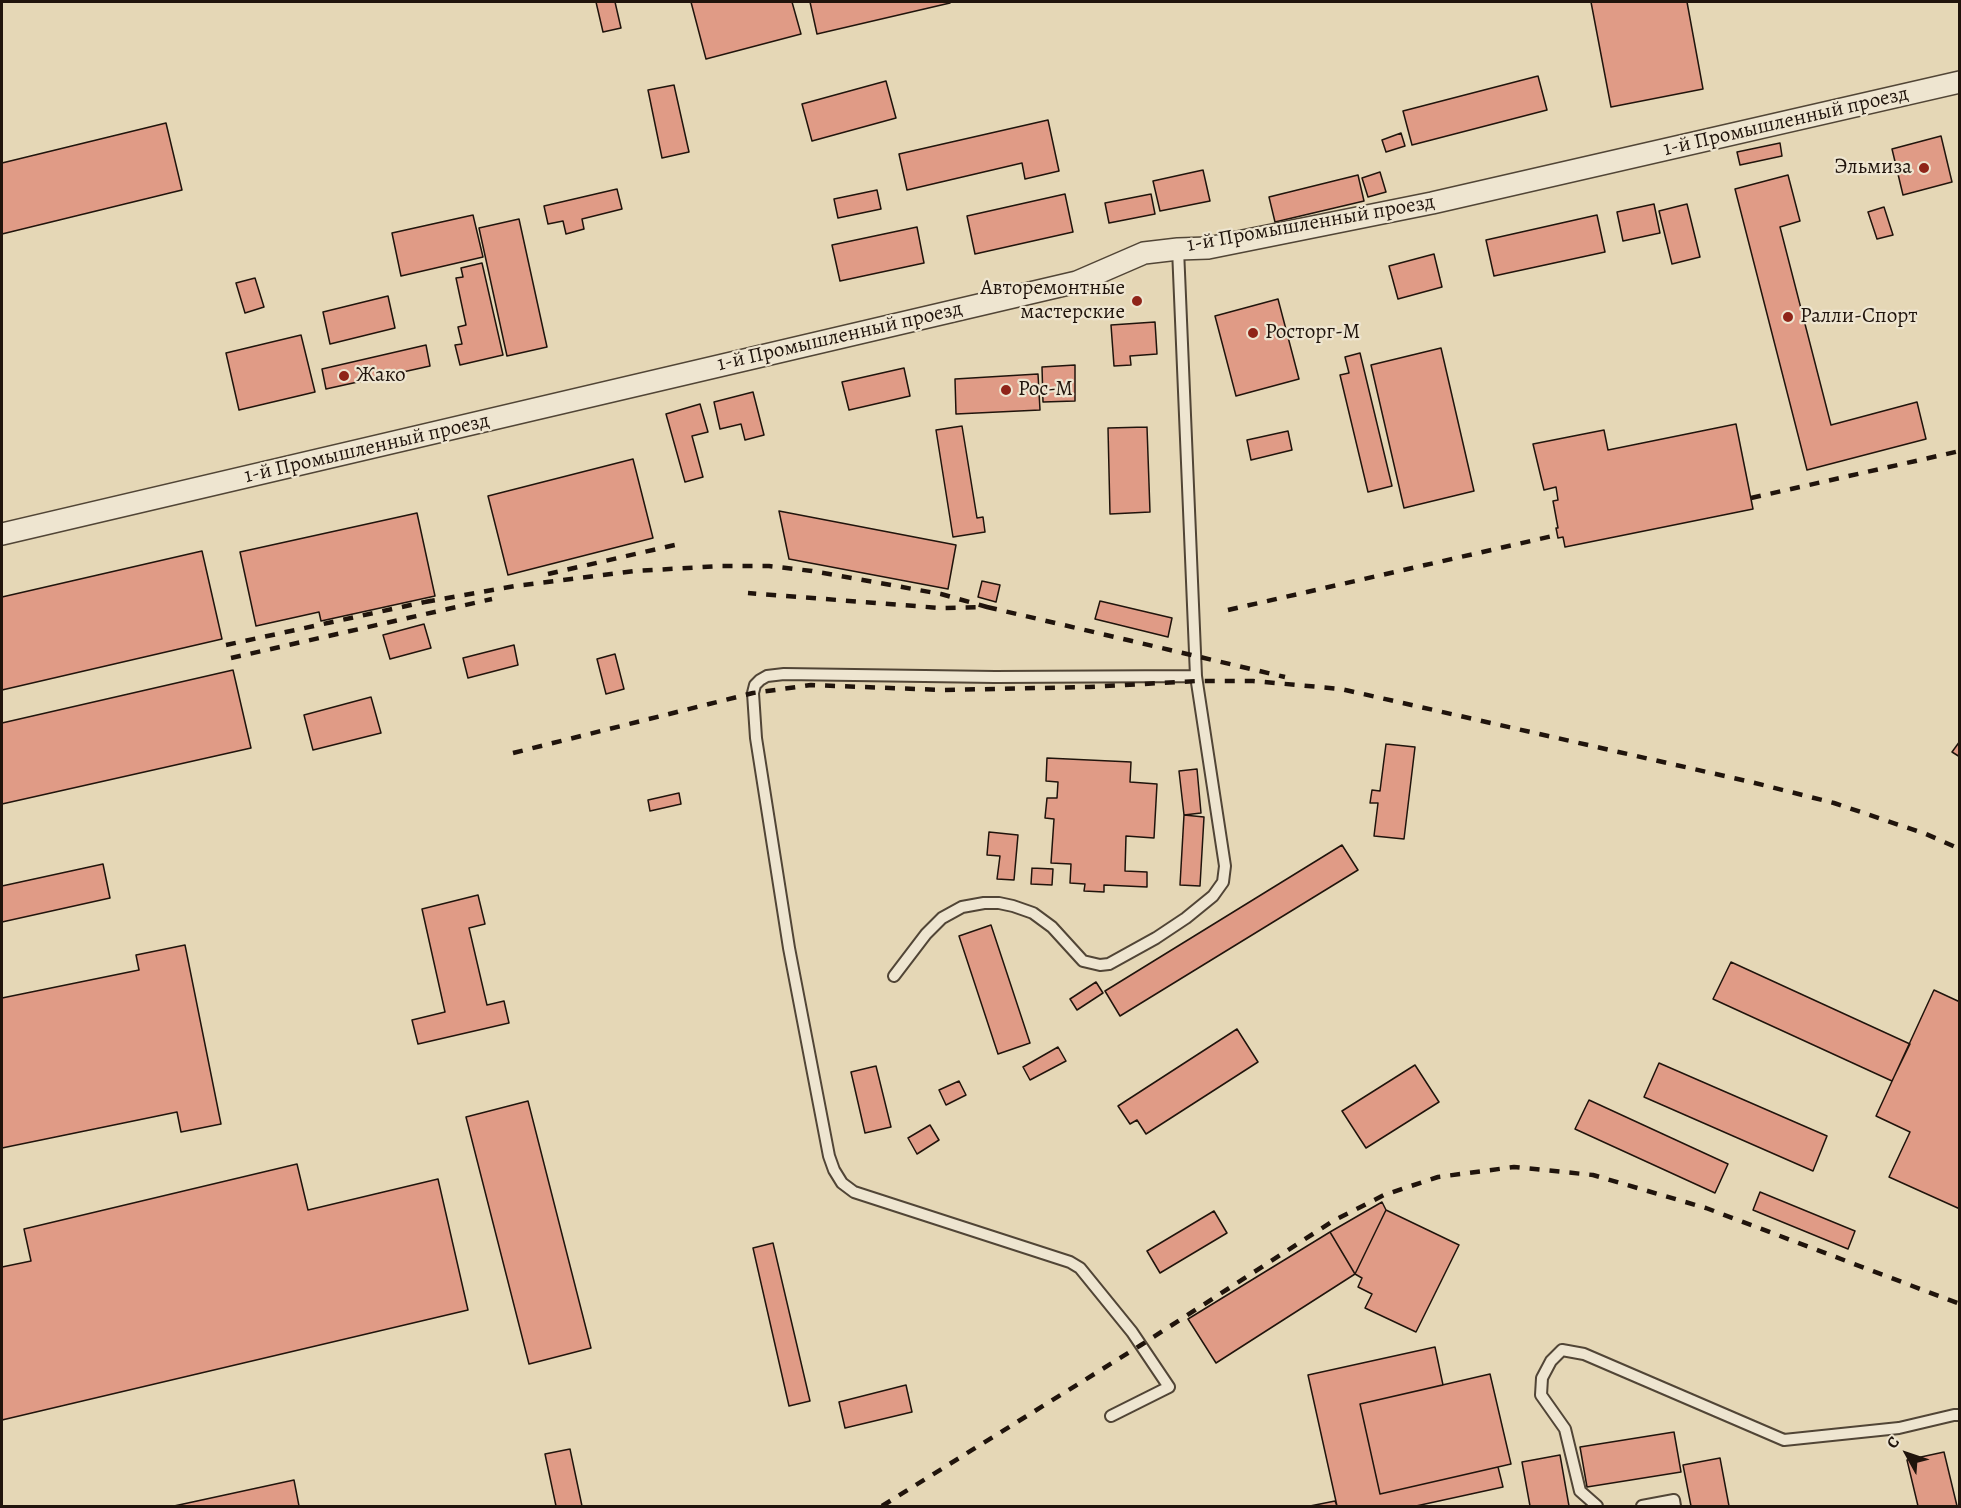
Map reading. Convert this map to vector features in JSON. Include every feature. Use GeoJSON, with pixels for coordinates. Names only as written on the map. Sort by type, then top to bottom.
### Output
{"type":"FeatureCollection","features":[{"type":"Feature","properties":{"kind":"street","name":"1-й Промышленный проезд"},"geometry":{"type":"LineString","coordinates":[[2,534],[1077,282],[1144,253],[1208,248],[1432,203],[1959,82]]}},
{"type":"Feature","properties":{"kind":"lane"},"geometry":{"type":"LineString","coordinates":[[894,976],[926,934],[942,918],[962,907],[999,903],[1033,914],[1052,927],[1083,961],[1100,965],[1109,963],[1156,938],[1186,918],[1213,896],[1223,882],[1225,866],[1196,676],[1178,249]]}},
{"type":"Feature","properties":{"kind":"lane"},"geometry":{"type":"LineString","coordinates":[[1110,1416],[1169,1387],[1132,1332],[1080,1268],[1070,1262],[860,1194],[842,1183],[834,1170],[829,1156],[789,948],[756,738],[753,693],[755,685],[760,680],[767,676],[784,674],[1196,676]]}},
{"type":"Feature","properties":{"kind":"lane"},"geometry":{"type":"LineString","coordinates":[[1597,1506],[1580,1491],[1565,1429],[1541,1395],[1542,1378],[1551,1361],[1562,1350],[1584,1354],[1784,1440],[1899,1428],[1959,1415]]}},
{"type":"Feature","properties":{"kind":"lane"},"geometry":{"type":"LineString","coordinates":[[1642,1506],[1674,1500],[1675,1506]]}},
{"type":"Feature","properties":{"kind":"building"},"geometry":{"type":"Polygon","coordinates":[[[596,2],[615,2],[621,28],[603,32],[596,2]]]}},
{"type":"Feature","properties":{"kind":"building"},"geometry":{"type":"Polygon","coordinates":[[[691,2],[792,2],[801,34],[706,59],[691,2]]]}},
{"type":"Feature","properties":{"kind":"building"},"geometry":{"type":"Polygon","coordinates":[[[810,2],[949,2],[950,3],[817,34],[810,2]]]}},
{"type":"Feature","properties":{"kind":"building"},"geometry":{"type":"Polygon","coordinates":[[[1591,2],[1687,2],[1703,89],[1611,107],[1591,2]]]}},
{"type":"Feature","properties":{"kind":"building"},"geometry":{"type":"Polygon","coordinates":[[[1538,76],[1547,110],[1412,145],[1403,111],[1538,76]]]}},
{"type":"Feature","properties":{"kind":"building"},"geometry":{"type":"Polygon","coordinates":[[[886,81],[896,118],[812,141],[802,104],[886,81]]]}},
{"type":"Feature","properties":{"kind":"building"},"geometry":{"type":"Polygon","coordinates":[[[674,85],[689,152],[662,158],[648,90],[674,85]]]}},
{"type":"Feature","properties":{"kind":"building"},"geometry":{"type":"Polygon","coordinates":[[[1048,120],[1059,171],[1025,179],[1022,163],[907,190],[899,154],[1048,120]]]}},
{"type":"Feature","properties":{"kind":"building"},"geometry":{"type":"Polygon","coordinates":[[[166,123],[182,190],[2,234],[2,163],[166,123]]]}},
{"type":"Feature","properties":{"kind":"building"},"geometry":{"type":"Polygon","coordinates":[[[1401,133],[1405,146],[1386,152],[1382,140],[1401,133]]]}},
{"type":"Feature","properties":{"kind":"building"},"geometry":{"type":"Polygon","coordinates":[[[1941,136],[1952,182],[1903,195],[1892,149],[1941,136]]]}},
{"type":"Feature","properties":{"kind":"building"},"geometry":{"type":"Polygon","coordinates":[[[1780,143],[1782,156],[1740,165],[1737,152],[1780,143]]]}},
{"type":"Feature","properties":{"kind":"building"},"geometry":{"type":"Polygon","coordinates":[[[1203,170],[1210,201],[1160,211],[1153,181],[1203,170]]]}},
{"type":"Feature","properties":{"kind":"building"},"geometry":{"type":"Polygon","coordinates":[[[1380,172],[1386,192],[1368,197],[1362,178],[1380,172]]]}},
{"type":"Feature","properties":{"kind":"building"},"geometry":{"type":"Polygon","coordinates":[[[1358,175],[1364,201],[1275,222],[1269,197],[1358,175]]]}},
{"type":"Feature","properties":{"kind":"building"},"geometry":{"type":"Polygon","coordinates":[[[1788,175],[1800,221],[1780,227],[1831,425],[1917,402],[1926,439],[1807,470],[1735,189],[1788,175]]]}},
{"type":"Feature","properties":{"kind":"building"},"geometry":{"type":"Polygon","coordinates":[[[617,189],[622,209],[582,219],[584,229],[566,234],[563,221],[548,224],[544,206],[617,189]]]}},
{"type":"Feature","properties":{"kind":"building"},"geometry":{"type":"Polygon","coordinates":[[[877,190],[881,209],[838,218],[834,199],[877,190]]]}},
{"type":"Feature","properties":{"kind":"building"},"geometry":{"type":"Polygon","coordinates":[[[1065,194],[1073,232],[975,254],[967,216],[1065,194]]]}},
{"type":"Feature","properties":{"kind":"building"},"geometry":{"type":"Polygon","coordinates":[[[1151,194],[1155,214],[1109,223],[1105,203],[1151,194]]]}},
{"type":"Feature","properties":{"kind":"building"},"geometry":{"type":"Polygon","coordinates":[[[1654,204],[1660,233],[1623,241],[1617,212],[1654,204]]]}},
{"type":"Feature","properties":{"kind":"building"},"geometry":{"type":"Polygon","coordinates":[[[1687,204],[1700,257],[1672,264],[1659,211],[1687,204]]]}},
{"type":"Feature","properties":{"kind":"building"},"geometry":{"type":"Polygon","coordinates":[[[1884,207],[1893,235],[1877,239],[1868,212],[1884,207]]]}},
{"type":"Feature","properties":{"kind":"building"},"geometry":{"type":"Polygon","coordinates":[[[473,215],[483,257],[401,276],[392,233],[473,215]]]}},
{"type":"Feature","properties":{"kind":"building"},"geometry":{"type":"Polygon","coordinates":[[[1597,215],[1605,252],[1494,276],[1486,240],[1597,215]]]}},
{"type":"Feature","properties":{"kind":"building"},"geometry":{"type":"Polygon","coordinates":[[[519,219],[547,347],[507,356],[479,228],[519,219]]]}},
{"type":"Feature","properties":{"kind":"building"},"geometry":{"type":"Polygon","coordinates":[[[917,227],[924,263],[840,281],[832,245],[917,227]]]}},
{"type":"Feature","properties":{"kind":"building"},"geometry":{"type":"Polygon","coordinates":[[[1434,254],[1442,287],[1398,299],[1389,266],[1434,254]]]}},
{"type":"Feature","properties":{"kind":"building"},"geometry":{"type":"Polygon","coordinates":[[[482,263],[503,355],[460,365],[455,345],[462,344],[458,327],[466,325],[456,278],[463,277],[461,268],[482,263]]]}},
{"type":"Feature","properties":{"kind":"building"},"geometry":{"type":"Polygon","coordinates":[[[255,278],[264,307],[245,313],[236,283],[255,278]]]}},
{"type":"Feature","properties":{"kind":"building"},"geometry":{"type":"Polygon","coordinates":[[[388,296],[395,328],[330,344],[323,312],[388,296]]]}},
{"type":"Feature","properties":{"kind":"building"},"geometry":{"type":"Polygon","coordinates":[[[1278,299],[1299,379],[1236,396],[1215,316],[1278,299]]]}},
{"type":"Feature","properties":{"kind":"building"},"geometry":{"type":"Polygon","coordinates":[[[1155,322],[1157,354],[1130,356],[1131,365],[1114,366],[1111,325],[1155,322]]]}},
{"type":"Feature","properties":{"kind":"building"},"geometry":{"type":"Polygon","coordinates":[[[301,335],[315,392],[239,410],[226,353],[301,335]]]}},
{"type":"Feature","properties":{"kind":"building"},"geometry":{"type":"Polygon","coordinates":[[[426,345],[430,366],[326,389],[322,369],[426,345]]]}},
{"type":"Feature","properties":{"kind":"building"},"geometry":{"type":"Polygon","coordinates":[[[1441,348],[1474,491],[1404,508],[1371,365],[1441,348]]]}},
{"type":"Feature","properties":{"kind":"building"},"geometry":{"type":"Polygon","coordinates":[[[1360,353],[1392,486],[1368,492],[1340,375],[1349,373],[1345,357],[1360,353]]]}},
{"type":"Feature","properties":{"kind":"building"},"geometry":{"type":"Polygon","coordinates":[[[1075,365],[1075,401],[1043,402],[1042,367],[1075,365]]]}},
{"type":"Feature","properties":{"kind":"building"},"geometry":{"type":"Polygon","coordinates":[[[904,368],[910,396],[849,410],[842,382],[904,368]]]}},
{"type":"Feature","properties":{"kind":"building"},"geometry":{"type":"Polygon","coordinates":[[[1038,374],[1040,410],[956,414],[955,379],[1038,374]]]}},
{"type":"Feature","properties":{"kind":"building"},"geometry":{"type":"Polygon","coordinates":[[[753,392],[764,435],[745,440],[741,424],[720,429],[714,402],[753,392]]]}},
{"type":"Feature","properties":{"kind":"building"},"geometry":{"type":"Polygon","coordinates":[[[700,404],[708,432],[692,436],[703,477],[685,482],[666,414],[700,404]]]}},
{"type":"Feature","properties":{"kind":"building"},"geometry":{"type":"Polygon","coordinates":[[[1736,424],[1753,509],[1565,547],[1563,537],[1558,538],[1553,501],[1558,500],[1556,487],[1544,490],[1533,444],[1604,430],[1608,450],[1736,424]]]}},
{"type":"Feature","properties":{"kind":"building"},"geometry":{"type":"Polygon","coordinates":[[[962,426],[977,518],[983,517],[985,532],[953,537],[936,430],[962,426]]]}},
{"type":"Feature","properties":{"kind":"building"},"geometry":{"type":"Polygon","coordinates":[[[1147,427],[1150,512],[1110,514],[1108,428],[1147,427]]]}},
{"type":"Feature","properties":{"kind":"building"},"geometry":{"type":"Polygon","coordinates":[[[1288,431],[1292,450],[1251,460],[1247,440],[1288,431]]]}},
{"type":"Feature","properties":{"kind":"building"},"geometry":{"type":"Polygon","coordinates":[[[633,459],[653,538],[508,575],[488,496],[633,459]]]}},
{"type":"Feature","properties":{"kind":"building"},"geometry":{"type":"Polygon","coordinates":[[[779,511],[956,545],[948,589],[789,559],[779,511]]]}},
{"type":"Feature","properties":{"kind":"building"},"geometry":{"type":"Polygon","coordinates":[[[417,513],[435,596],[321,621],[319,612],[256,626],[240,552],[417,513]]]}},
{"type":"Feature","properties":{"kind":"building"},"geometry":{"type":"Polygon","coordinates":[[[202,551],[222,639],[2,690],[2,597],[202,551]]]}},
{"type":"Feature","properties":{"kind":"building"},"geometry":{"type":"Polygon","coordinates":[[[982,581],[1000,585],[996,602],[978,597],[982,581]]]}},
{"type":"Feature","properties":{"kind":"building"},"geometry":{"type":"Polygon","coordinates":[[[1100,601],[1172,618],[1168,637],[1095,619],[1100,601]]]}},
{"type":"Feature","properties":{"kind":"building"},"geometry":{"type":"Polygon","coordinates":[[[424,624],[431,648],[390,659],[383,635],[424,624]]]}},
{"type":"Feature","properties":{"kind":"building"},"geometry":{"type":"Polygon","coordinates":[[[514,645],[518,665],[468,678],[463,658],[514,645]]]}},
{"type":"Feature","properties":{"kind":"building"},"geometry":{"type":"Polygon","coordinates":[[[615,654],[624,689],[606,694],[597,659],[615,654]]]}},
{"type":"Feature","properties":{"kind":"building"},"geometry":{"type":"Polygon","coordinates":[[[233,670],[251,748],[2,804],[2,723],[233,670]]]}},
{"type":"Feature","properties":{"kind":"building"},"geometry":{"type":"Polygon","coordinates":[[[371,697],[381,733],[313,750],[304,715],[371,697]]]}},
{"type":"Feature","properties":{"kind":"building"},"geometry":{"type":"Polygon","coordinates":[[[1960,741],[1960,757],[1952,752],[1960,741]]]}},
{"type":"Feature","properties":{"kind":"building"},"geometry":{"type":"Polygon","coordinates":[[[1386,744],[1415,747],[1404,839],[1374,836],[1378,803],[1370,803],[1372,790],[1380,791],[1386,744]]]}},
{"type":"Feature","properties":{"kind":"building"},"geometry":{"type":"Polygon","coordinates":[[[1047,758],[1131,762],[1130,782],[1157,784],[1154,838],[1126,836],[1125,871],[1147,872],[1147,887],[1104,885],[1104,892],[1084,891],[1085,884],[1070,883],[1071,864],[1051,863],[1054,819],[1045,818],[1047,798],[1057,798],[1058,782],[1046,781],[1047,758]]]}},
{"type":"Feature","properties":{"kind":"building"},"geometry":{"type":"Polygon","coordinates":[[[1197,769],[1201,813],[1184,815],[1179,771],[1197,769]]]}},
{"type":"Feature","properties":{"kind":"building"},"geometry":{"type":"Polygon","coordinates":[[[679,793],[681,804],[650,811],[648,800],[679,793]]]}},
{"type":"Feature","properties":{"kind":"building"},"geometry":{"type":"Polygon","coordinates":[[[1184,815],[1204,817],[1200,886],[1180,885],[1184,815]]]}},
{"type":"Feature","properties":{"kind":"building"},"geometry":{"type":"Polygon","coordinates":[[[989,832],[1018,835],[1014,880],[997,879],[1000,856],[987,855],[989,832]]]}},
{"type":"Feature","properties":{"kind":"building"},"geometry":{"type":"Polygon","coordinates":[[[1342,845],[1358,870],[1120,1016],[1105,991],[1342,845]]]}},
{"type":"Feature","properties":{"kind":"building"},"geometry":{"type":"Polygon","coordinates":[[[103,864],[110,898],[2,922],[2,886],[103,864]]]}},
{"type":"Feature","properties":{"kind":"building"},"geometry":{"type":"Polygon","coordinates":[[[1032,868],[1053,869],[1052,885],[1031,884],[1032,868]]]}},
{"type":"Feature","properties":{"kind":"building"},"geometry":{"type":"Polygon","coordinates":[[[478,895],[485,924],[469,928],[487,1005],[504,1001],[509,1023],[418,1044],[412,1020],[445,1012],[422,909],[478,895]]]}},
{"type":"Feature","properties":{"kind":"building"},"geometry":{"type":"Polygon","coordinates":[[[991,925],[1030,1043],[998,1054],[959,936],[991,925]]]}},
{"type":"Feature","properties":{"kind":"building"},"geometry":{"type":"Polygon","coordinates":[[[185,945],[221,1124],[181,1132],[177,1112],[2,1148],[2,998],[139,970],[136,955],[185,945]]]}},
{"type":"Feature","properties":{"kind":"building"},"geometry":{"type":"Polygon","coordinates":[[[1731,962],[1910,1044],[1892,1081],[1713,999],[1731,962]]]}},
{"type":"Feature","properties":{"kind":"building"},"geometry":{"type":"Polygon","coordinates":[[[1096,982],[1103,993],[1077,1010],[1070,999],[1096,982]]]}},
{"type":"Feature","properties":{"kind":"building"},"geometry":{"type":"Polygon","coordinates":[[[1934,990],[1960,1002],[1960,1209],[1889,1177],[1910,1132],[1876,1116],[1934,990]]]}},
{"type":"Feature","properties":{"kind":"building"},"geometry":{"type":"Polygon","coordinates":[[[1237,1029],[1258,1062],[1146,1134],[1137,1120],[1130,1124],[1118,1106],[1237,1029]]]}},
{"type":"Feature","properties":{"kind":"building"},"geometry":{"type":"Polygon","coordinates":[[[1058,1047],[1066,1061],[1030,1080],[1023,1067],[1058,1047]]]}},
{"type":"Feature","properties":{"kind":"building"},"geometry":{"type":"Polygon","coordinates":[[[1659,1063],[1827,1136],[1813,1171],[1644,1097],[1659,1063]]]}},
{"type":"Feature","properties":{"kind":"building"},"geometry":{"type":"Polygon","coordinates":[[[1415,1065],[1439,1102],[1366,1148],[1342,1111],[1415,1065]]]}},
{"type":"Feature","properties":{"kind":"building"},"geometry":{"type":"Polygon","coordinates":[[[876,1066],[891,1127],[865,1133],[851,1072],[876,1066]]]}},
{"type":"Feature","properties":{"kind":"building"},"geometry":{"type":"Polygon","coordinates":[[[959,1081],[966,1095],[946,1105],[939,1090],[959,1081]]]}},
{"type":"Feature","properties":{"kind":"building"},"geometry":{"type":"Polygon","coordinates":[[[1589,1100],[1728,1164],[1715,1193],[1575,1129],[1589,1100]]]}},
{"type":"Feature","properties":{"kind":"building"},"geometry":{"type":"Polygon","coordinates":[[[528,1101],[591,1348],[529,1364],[466,1117],[528,1101]]]}},
{"type":"Feature","properties":{"kind":"building"},"geometry":{"type":"Polygon","coordinates":[[[930,1125],[939,1140],[917,1154],[908,1138],[930,1125]]]}},
{"type":"Feature","properties":{"kind":"building"},"geometry":{"type":"Polygon","coordinates":[[[297,1164],[308,1210],[438,1179],[468,1310],[2,1420],[2,1267],[31,1261],[24,1229],[297,1164]]]}},
{"type":"Feature","properties":{"kind":"building"},"geometry":{"type":"Polygon","coordinates":[[[1760,1192],[1855,1231],[1848,1249],[1753,1210],[1760,1192]]]}},
{"type":"Feature","properties":{"kind":"building"},"geometry":{"type":"Polygon","coordinates":[[[1382,1202],[1386,1210],[1355,1274],[1330,1232],[1382,1202]]]}},
{"type":"Feature","properties":{"kind":"building"},"geometry":{"type":"Polygon","coordinates":[[[1386,1210],[1459,1245],[1416,1332],[1365,1308],[1372,1294],[1358,1287],[1362,1278],[1355,1274],[1386,1210]]]}},
{"type":"Feature","properties":{"kind":"building"},"geometry":{"type":"Polygon","coordinates":[[[1214,1211],[1227,1233],[1160,1273],[1147,1251],[1214,1211]]]}},
{"type":"Feature","properties":{"kind":"building"},"geometry":{"type":"Polygon","coordinates":[[[1330,1232],[1355,1274],[1216,1363],[1188,1319],[1330,1232]]]}},
{"type":"Feature","properties":{"kind":"building"},"geometry":{"type":"Polygon","coordinates":[[[773,1243],[810,1401],[789,1406],[753,1248],[773,1243]]]}},
{"type":"Feature","properties":{"kind":"building"},"geometry":{"type":"Polygon","coordinates":[[[1435,1347],[1443,1385],[1360,1404],[1380,1494],[1498,1467],[1503,1487],[1416,1506],[1337,1506],[1308,1375],[1435,1347]]]}},
{"type":"Feature","properties":{"kind":"building"},"geometry":{"type":"Polygon","coordinates":[[[1490,1374],[1511,1464],[1380,1494],[1360,1404],[1490,1374]]]}},
{"type":"Feature","properties":{"kind":"building"},"geometry":{"type":"Polygon","coordinates":[[[906,1385],[912,1412],[845,1428],[839,1402],[906,1385]]]}},
{"type":"Feature","properties":{"kind":"building"},"geometry":{"type":"Polygon","coordinates":[[[1674,1432],[1681,1472],[1587,1487],[1580,1447],[1674,1432]]]}},
{"type":"Feature","properties":{"kind":"building"},"geometry":{"type":"Polygon","coordinates":[[[570,1449],[582,1506],[556,1506],[545,1454],[570,1449]]]}},
{"type":"Feature","properties":{"kind":"building"},"geometry":{"type":"Polygon","coordinates":[[[1944,1452],[1957,1506],[1918,1506],[1907,1460],[1944,1452]]]}},
{"type":"Feature","properties":{"kind":"building"},"geometry":{"type":"Polygon","coordinates":[[[1560,1455],[1569,1506],[1530,1506],[1522,1462],[1560,1455]]]}},
{"type":"Feature","properties":{"kind":"building"},"geometry":{"type":"Polygon","coordinates":[[[1720,1458],[1729,1506],[1691,1506],[1683,1465],[1720,1458]]]}},
{"type":"Feature","properties":{"kind":"building"},"geometry":{"type":"Polygon","coordinates":[[[294,1480],[299,1506],[174,1506],[294,1480]]]}},
{"type":"Feature","properties":{"kind":"building"},"geometry":{"type":"Polygon","coordinates":[[[1335,1501],[1337,1506],[1310,1506],[1335,1501]]]}},
{"type":"Feature","properties":{"kind":"railway"},"geometry":{"type":"LineString","coordinates":[[1751,498],[1960,451]]}},
{"type":"Feature","properties":{"kind":"railway"},"geometry":{"type":"LineString","coordinates":[[1228,610],[1557,535]]}},
{"type":"Feature","properties":{"kind":"railway"},"geometry":{"type":"LineString","coordinates":[[548,574],[679,544]]}},
{"type":"Feature","properties":{"kind":"railway"},"geometry":{"type":"LineString","coordinates":[[425,602],[515,586],[635,571],[769,566],[812,571],[941,594],[987,607],[940,608],[748,593]]}},
{"type":"Feature","properties":{"kind":"railway"},"geometry":{"type":"LineString","coordinates":[[231,658],[492,599]]}},
{"type":"Feature","properties":{"kind":"railway"},"geometry":{"type":"LineString","coordinates":[[226,645],[434,600]]}},
{"type":"Feature","properties":{"kind":"railway"},"geometry":{"type":"LineString","coordinates":[[987,607],[1285,677]]}},
{"type":"Feature","properties":{"kind":"railway"},"geometry":{"type":"LineString","coordinates":[[513,753],[753,693],[811,685],[943,690],[1253,681],[1341,689],[1751,782],[1834,803],[1926,834],[1960,849]]}},
{"type":"Feature","properties":{"kind":"railway"},"geometry":{"type":"LineString","coordinates":[[882,1506],[1141,1345],[1333,1221],[1384,1195],[1438,1177],[1514,1167],[1593,1175],[1706,1208],[1960,1304]]}},
{"type":"Feature","properties":{"kind":"place","name":"Эльмиза"},"geometry":{"type":"Point","coordinates":[1924,168]}},
{"type":"Feature","properties":{"kind":"place","name":"Авторемонтные мастерские"},"geometry":{"type":"Point","coordinates":[1137,301]}},
{"type":"Feature","properties":{"kind":"place","name":"Ралли-Спорт"},"geometry":{"type":"Point","coordinates":[1788,317]}},
{"type":"Feature","properties":{"kind":"place","name":"Росторг-М"},"geometry":{"type":"Point","coordinates":[1253,333]}},
{"type":"Feature","properties":{"kind":"place","name":"Жако"},"geometry":{"type":"Point","coordinates":[344,376]}},
{"type":"Feature","properties":{"kind":"place","name":"Рос-М"},"geometry":{"type":"Point","coordinates":[1006,390]}}]}
